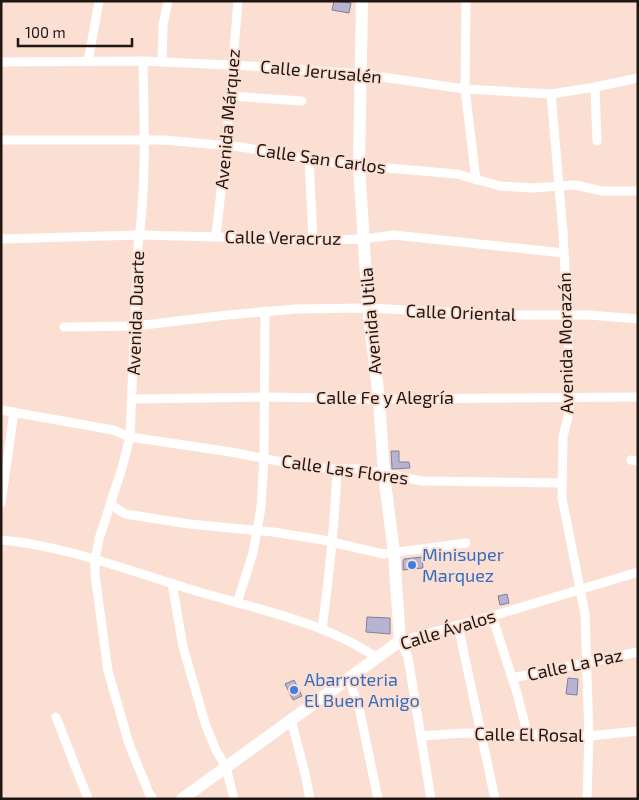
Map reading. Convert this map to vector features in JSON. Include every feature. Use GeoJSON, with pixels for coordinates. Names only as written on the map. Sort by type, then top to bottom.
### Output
{"type":"FeatureCollection","features":[{"type":"Feature","properties":{"kind":"street"},"geometry":{"type":"LineString","coordinates":[[88,62],[99,1]]}},
{"type":"Feature","properties":{"kind":"street"},"geometry":{"type":"LineString","coordinates":[[162,62],[163,25],[168,1]]}},
{"type":"Feature","properties":{"kind":"street","name":"Avenida Márquez"},"geometry":{"type":"LineString","coordinates":[[216,236],[226,146],[238,1]]}},
{"type":"Feature","properties":{"kind":"street","name":"Avenida Utila"},"geometry":{"type":"LineString","coordinates":[[362,1],[359,166],[368,308],[379,399],[384,474],[394,553],[400,641]]}},
{"type":"Feature","properties":{"kind":"street"},"geometry":{"type":"LineString","coordinates":[[466,1],[465,89],[476,180]]}},
{"type":"Feature","properties":{"kind":"street","name":"Calle Jerusalén"},"geometry":{"type":"LineString","coordinates":[[1,62],[143,61],[233,65],[361,74],[465,89],[551,94],[638,78]]}},
{"type":"Feature","properties":{"kind":"street","name":"Avenida Duarte"},"geometry":{"type":"LineString","coordinates":[[143,61],[145,160],[130,437],[99,539],[95,560],[95,574],[108,671],[129,744],[153,799]]}},
{"type":"Feature","properties":{"kind":"street"},"geometry":{"type":"LineString","coordinates":[[595,87],[597,141]]}},
{"type":"Feature","properties":{"kind":"street","name":"Avenida Morazán"},"geometry":{"type":"LineString","coordinates":[[551,94],[567,314],[569,412],[563,437],[562,498],[585,614],[588,736],[587,799]]}},
{"type":"Feature","properties":{"kind":"street"},"geometry":{"type":"LineString","coordinates":[[230,96],[302,101]]}},
{"type":"Feature","properties":{"kind":"street","name":"Calle San Carlos"},"geometry":{"type":"LineString","coordinates":[[1,140],[144,139],[226,146],[341,164],[457,174],[500,186],[532,188],[575,185],[602,191],[638,191]]}},
{"type":"Feature","properties":{"kind":"street"},"geometry":{"type":"LineString","coordinates":[[309,158],[312,239]]}},
{"type":"Feature","properties":{"kind":"street","name":"Calle Veracruz"},"geometry":{"type":"LineString","coordinates":[[1,239],[140,235],[364,239],[394,234],[564,253]]}},
{"type":"Feature","properties":{"kind":"street","name":"Calle Oriental"},"geometry":{"type":"LineString","coordinates":[[64,327],[136,326],[295,309],[368,308],[500,316],[567,314],[638,319]]}},
{"type":"Feature","properties":{"kind":"street"},"geometry":{"type":"LineString","coordinates":[[237,603],[253,553],[261,507],[264,458],[264,311]]}},
{"type":"Feature","properties":{"kind":"street","name":"Calle Fe y Alegría"},"geometry":{"type":"LineString","coordinates":[[132,399],[638,397]]}},
{"type":"Feature","properties":{"kind":"street","name":"Calle Las Flores"},"geometry":{"type":"LineString","coordinates":[[1,410],[113,430],[130,437],[231,452],[308,467],[361,470],[422,480],[562,483]]}},
{"type":"Feature","properties":{"kind":"street"},"geometry":{"type":"LineString","coordinates":[[1,503],[14,412]]}},
{"type":"Feature","properties":{"kind":"street"},"geometry":{"type":"LineString","coordinates":[[322,629],[332,542],[337,470]]}},
{"type":"Feature","properties":{"kind":"street"},"geometry":{"type":"LineString","coordinates":[[110,504],[125,514],[223,528],[256,530],[332,542],[383,554],[466,543]]}},
{"type":"Feature","properties":{"kind":"street"},"geometry":{"type":"LineString","coordinates":[[1,540],[49,548],[95,560],[322,629],[359,645],[377,658]]}},
{"type":"Feature","properties":{"kind":"street","name":"Calle Ávalos"},"geometry":{"type":"LineString","coordinates":[[182,799],[400,641],[458,626],[638,572]]}},
{"type":"Feature","properties":{"kind":"street"},"geometry":{"type":"LineString","coordinates":[[172,583],[183,647],[194,687],[206,726],[216,750],[226,767],[234,799]]}},
{"type":"Feature","properties":{"kind":"street"},"geometry":{"type":"LineString","coordinates":[[492,616],[528,736]]}},
{"type":"Feature","properties":{"kind":"street"},"geometry":{"type":"LineString","coordinates":[[458,626],[495,799]]}},
{"type":"Feature","properties":{"kind":"street"},"geometry":{"type":"LineString","coordinates":[[400,641],[408,657],[431,799]]}},
{"type":"Feature","properties":{"kind":"street","name":"Calle La Paz"},"geometry":{"type":"LineString","coordinates":[[512,678],[638,652]]}},
{"type":"Feature","properties":{"kind":"street"},"geometry":{"type":"LineString","coordinates":[[349,678],[360,712],[378,799]]}},
{"type":"Feature","properties":{"kind":"street"},"geometry":{"type":"LineString","coordinates":[[56,717],[88,799]]}},
{"type":"Feature","properties":{"kind":"street"},"geometry":{"type":"LineString","coordinates":[[291,720],[310,799]]}},
{"type":"Feature","properties":{"kind":"street","name":"Calle El Rosal"},"geometry":{"type":"LineString","coordinates":[[421,736],[464,733],[482,735],[588,736],[638,731]]}},
{"type":"Feature","properties":{"kind":"building"},"geometry":{"type":"Polygon","coordinates":[[[334,1],[351,3],[349,13],[332,10],[334,1]]]}},
{"type":"Feature","properties":{"kind":"building"},"geometry":{"type":"Polygon","coordinates":[[[391,451],[399,451],[399,462],[409,462],[410,468],[392,469],[391,451]]]}},
{"type":"Feature","properties":{"kind":"building","name":"Minisuper Marquez"},"geometry":{"type":"Polygon","coordinates":[[[422,557],[423,568],[403,570],[404,559],[422,557]]]}},
{"type":"Feature","properties":{"kind":"building"},"geometry":{"type":"Polygon","coordinates":[[[507,594],[509,603],[500,605],[498,596],[507,594]]]}},
{"type":"Feature","properties":{"kind":"building"},"geometry":{"type":"Polygon","coordinates":[[[367,617],[390,618],[390,634],[366,632],[367,617]]]}},
{"type":"Feature","properties":{"kind":"building"},"geometry":{"type":"Polygon","coordinates":[[[568,678],[578,679],[577,695],[566,694],[568,678]]]}},
{"type":"Feature","properties":{"kind":"building","name":"Abarroteria El Buen Amigo"},"geometry":{"type":"Polygon","coordinates":[[[294,680],[302,696],[293,700],[285,684],[294,680]]]}},
{"type":"Feature","properties":{"kind":"place","name":"Minisuper Marquez"},"geometry":{"type":"Point","coordinates":[412,565]}},
{"type":"Feature","properties":{"kind":"place","name":"Abarroteria El Buen Amigo"},"geometry":{"type":"Point","coordinates":[294,690]}}]}
